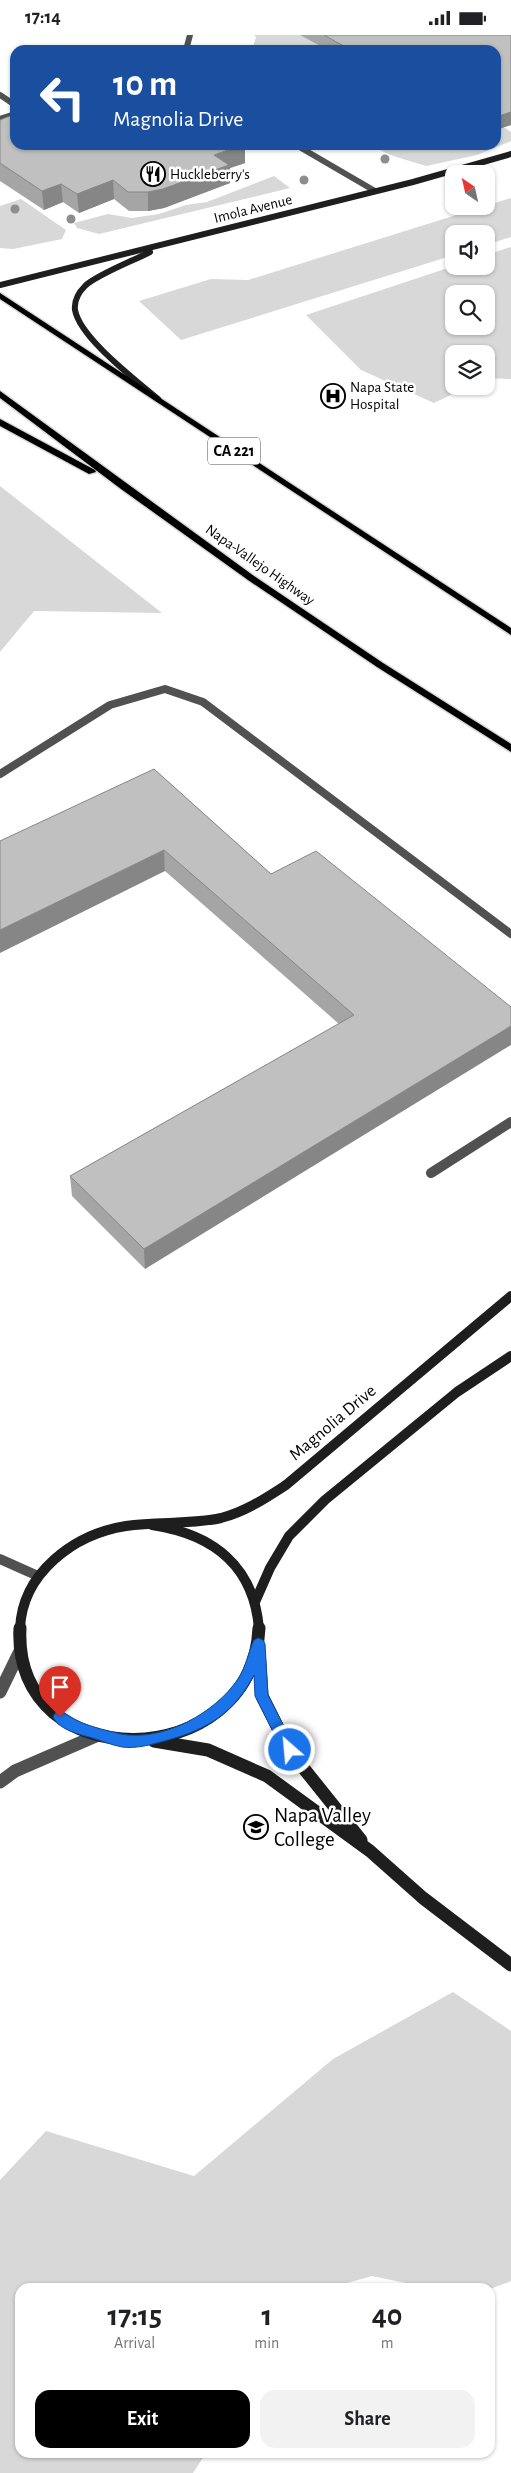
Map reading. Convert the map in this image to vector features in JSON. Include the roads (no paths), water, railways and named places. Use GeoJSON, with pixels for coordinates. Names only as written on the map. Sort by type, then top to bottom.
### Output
{"type":"FeatureCollection","features":[{"type":"Feature","properties":{"kind":"main road","name":"CA 221"},"geometry":{"type":"LineString","coordinates":[[0,295],[511,632]]}},
{"type":"Feature","properties":{"kind":"main road","name":"Napa-Vallejo Highway"},"geometry":{"type":"LineString","coordinates":[[0,394],[139,497],[368,658],[511,749]]}},
{"type":"Feature","properties":{"kind":"main road"},"geometry":{"type":"LineString","coordinates":[[0,422],[139,497]]}},
{"type":"Feature","properties":{"kind":"street"},"geometry":{"type":"LineString","coordinates":[[305,150],[375,191]]}},
{"type":"Feature","properties":{"kind":"street","name":"Imola Avenue"},"geometry":{"type":"LineString","coordinates":[[0,285],[375,191],[511,154]]}},
{"type":"Feature","properties":{"kind":"street"},"geometry":{"type":"LineString","coordinates":[[166,406],[88,334],[74,307],[80,291],[87,284],[169,242]]}},
{"type":"Feature","properties":{"kind":"street"},"geometry":{"type":"LineString","coordinates":[[0,774],[110,705],[166,689],[203,702],[511,934]]}},
{"type":"Feature","properties":{"kind":"street"},"geometry":{"type":"LineString","coordinates":[[431,1173],[511,1122]]}},
{"type":"Feature","properties":{"kind":"street","name":"Magnolia Drive"},"geometry":{"type":"LineString","coordinates":[[152,1525],[173,1528],[210,1543],[238,1569],[249,1585],[255,1602],[259,1623],[258,1644],[253,1664],[243,1683],[213,1715],[193,1727],[148,1740],[122,1741],[78,1728],[60,1717],[44,1703],[24,1670],[18,1632],[21,1613],[28,1593],[38,1576],[55,1557],[77,1542],[93,1535],[126,1526],[221,1518],[263,1501],[286,1485],[511,1297]]}},
{"type":"Feature","properties":{"kind":"street"},"geometry":{"type":"LineString","coordinates":[[255,1602],[270,1568],[289,1537],[325,1500],[457,1392],[511,1356]]}},
{"type":"Feature","properties":{"kind":"street"},"geometry":{"type":"LineString","coordinates":[[0,1559],[38,1576]]}},
{"type":"Feature","properties":{"kind":"street"},"geometry":{"type":"LineString","coordinates":[[258,1644],[262,1696],[290,1750],[370,1851]]}},
{"type":"Feature","properties":{"kind":"street"},"geometry":{"type":"LineString","coordinates":[[0,1692],[20,1651]]}},
{"type":"Feature","properties":{"kind":"street"},"geometry":{"type":"LineString","coordinates":[[0,1782],[15,1771],[98,1735]]}},
{"type":"Feature","properties":{"kind":"street"},"geometry":{"type":"LineString","coordinates":[[148,1740],[208,1750],[267,1776],[370,1851],[423,1898],[511,1965]]}},
{"type":"Feature","properties":{"kind":"place","name":"Huckleberry's"},"geometry":{"type":"Point","coordinates":[153,174]}},
{"type":"Feature","properties":{"kind":"place","name":"Napa State Hospital"},"geometry":{"type":"Point","coordinates":[333,396]}},
{"type":"Feature","properties":{"kind":"place","name":"Napa Valley College"},"geometry":{"type":"Point","coordinates":[256,1827]}}]}
